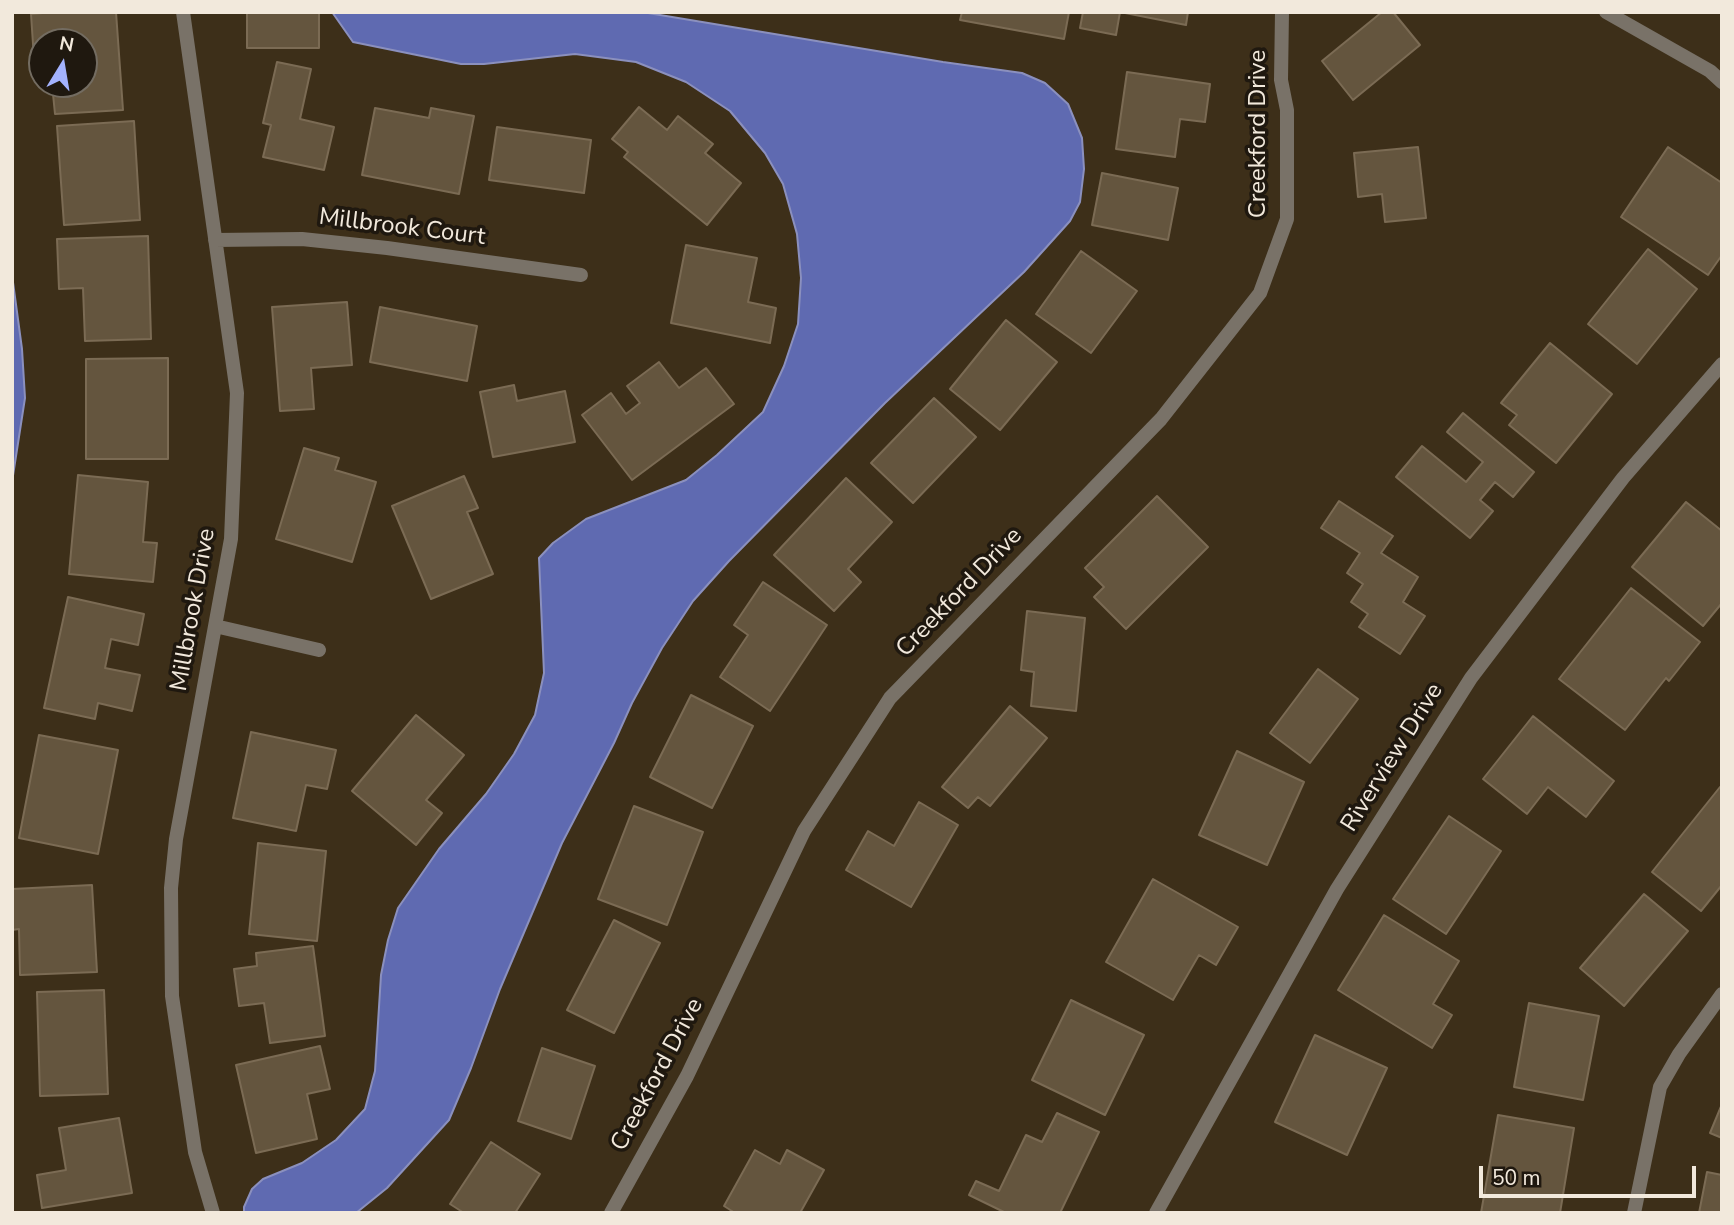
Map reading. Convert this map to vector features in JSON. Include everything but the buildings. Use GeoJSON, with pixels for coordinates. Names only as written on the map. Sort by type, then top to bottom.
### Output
{"type":"FeatureCollection","features":[{"type":"Feature","properties":{"kind":"street","name":"Millbrook Drive"},"geometry":{"type":"LineString","coordinates":[[183,12],[237,393],[231,540],[176,839],[171,888],[172,996],[195,1152],[213,1213]]}},
{"type":"Feature","properties":{"kind":"street","name":"Creekford Drive"},"geometry":{"type":"LineString","coordinates":[[611,1213],[687,1076],[804,831],[890,698],[1161,419],[1260,293],[1287,219],[1287,110],[1281,80],[1282,12]]}},
{"type":"Feature","properties":{"kind":"street"},"geometry":{"type":"LineString","coordinates":[[1606,12],[1710,71],[1722,82]]}},
{"type":"Feature","properties":{"kind":"street","name":"Millbrook Court"},"geometry":{"type":"LineString","coordinates":[[215,240],[302,239],[581,275]]}},
{"type":"Feature","properties":{"kind":"street","name":"Riverview Drive"},"geometry":{"type":"LineString","coordinates":[[1156,1213],[1337,888],[1471,678],[1623,478],[1722,364]]}},
{"type":"Feature","properties":{"kind":"street"},"geometry":{"type":"LineString","coordinates":[[215,626],[319,650]]}},
{"type":"Feature","properties":{"kind":"street"},"geometry":{"type":"LineString","coordinates":[[1634,1213],[1660,1087],[1679,1054],[1722,994]]}},
{"type":"Feature","properties":{"kind":"water"},"geometry":{"type":"Polygon","coordinates":[[[332,12],[642,12],[1022,73],[1045,83],[1068,104],[1082,138],[1084,169],[1080,202],[1070,221],[1024,272],[885,403],[693,601],[662,648],[632,703],[562,843],[500,989],[449,1120],[387,1188],[356,1213],[244,1213],[252,1189],[263,1179],[302,1163],[336,1140],[365,1109],[375,1071],[381,975],[398,908],[439,849],[486,794],[514,754],[535,715],[544,673],[539,558],[553,543],[586,519],[686,480],[717,455],[763,412],[784,366],[798,324],[801,278],[797,234],[783,184],[765,153],[730,111],[686,82],[636,62],[575,54],[461,64],[353,42],[332,12]]]}},
{"type":"Feature","properties":{"kind":"water"},"geometry":{"type":"Polygon","coordinates":[[[12,275],[22,349],[25,398],[12,482],[12,275]]]}}]}
